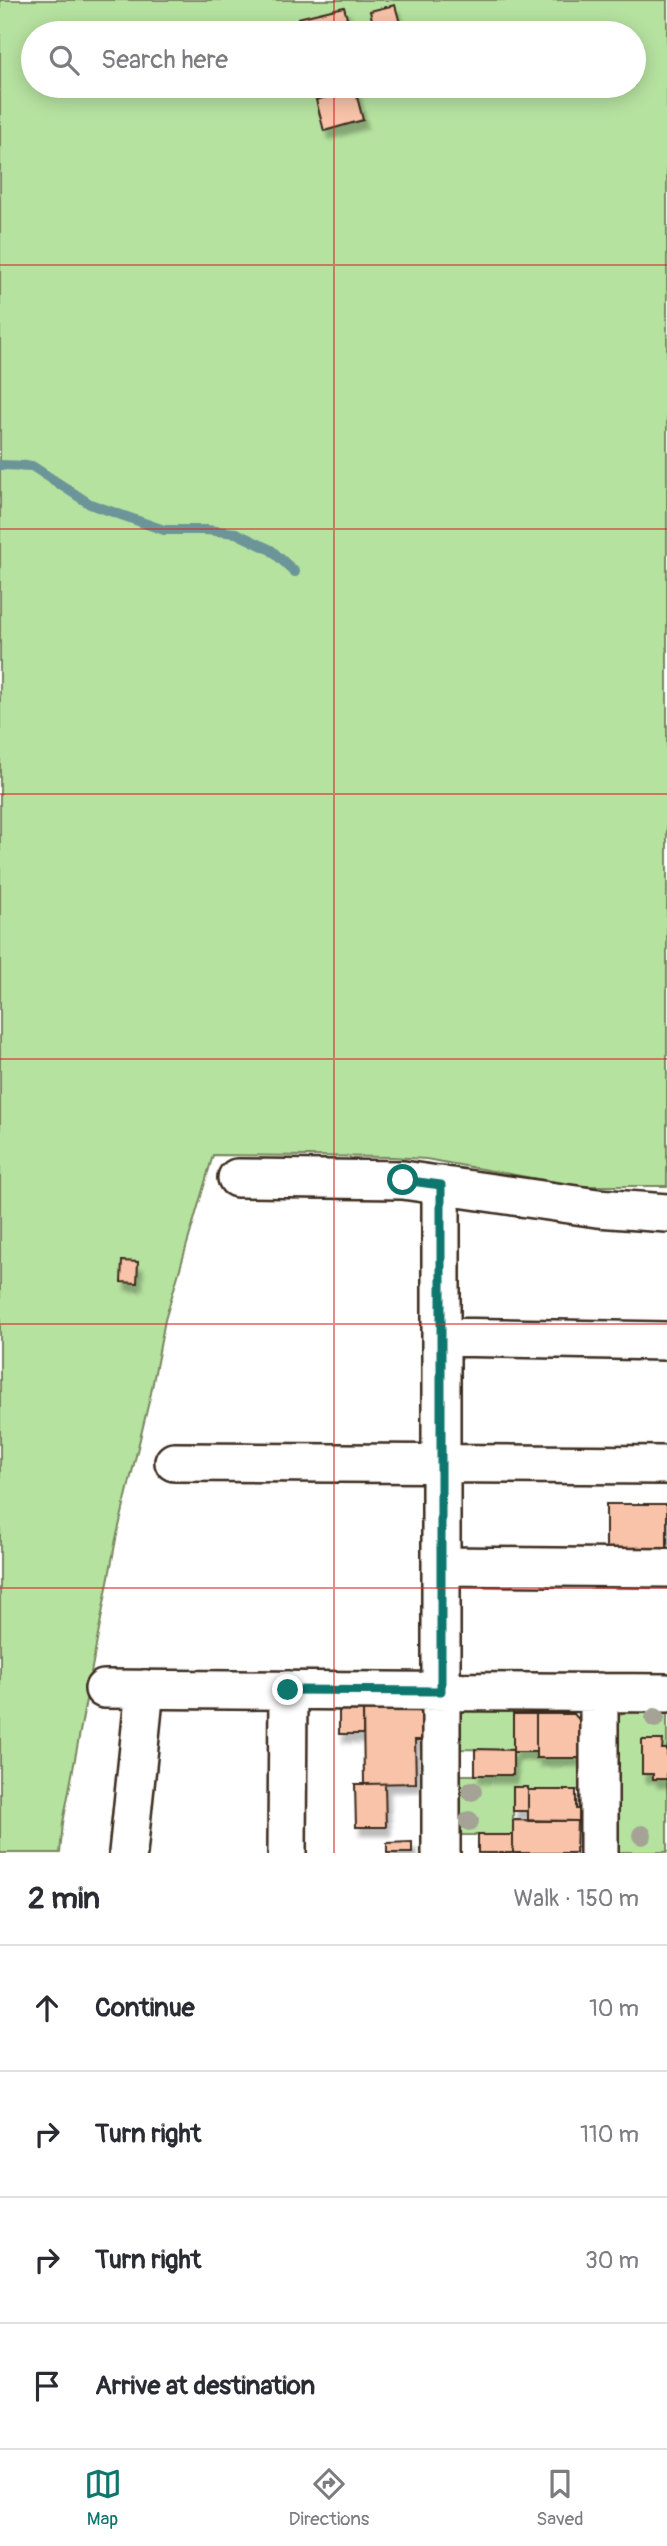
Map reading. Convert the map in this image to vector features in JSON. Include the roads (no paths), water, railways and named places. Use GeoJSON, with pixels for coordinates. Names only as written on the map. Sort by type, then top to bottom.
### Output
{"type":"FeatureCollection","features":[{"type":"Feature","properties":{"kind":"street"},"geometry":{"type":"LineString","coordinates":[[237,1178],[403,1180],[597,1208],[667,1213]]}},
{"type":"Feature","properties":{"kind":"street"},"geometry":{"type":"LineString","coordinates":[[441,1185],[441,1853]]}},
{"type":"Feature","properties":{"kind":"street"},"geometry":{"type":"LineString","coordinates":[[441,1337],[667,1341]]}},
{"type":"Feature","properties":{"kind":"street"},"geometry":{"type":"LineString","coordinates":[[174,1462],[667,1465]]}},
{"type":"Feature","properties":{"kind":"street"},"geometry":{"type":"LineString","coordinates":[[441,1566],[667,1568]]}},
{"type":"Feature","properties":{"kind":"street"},"geometry":{"type":"LineString","coordinates":[[104,1689],[667,1693]]}},
{"type":"Feature","properties":{"kind":"street"},"geometry":{"type":"LineString","coordinates":[[128,1853],[145,1689]]}},
{"type":"Feature","properties":{"kind":"street"},"geometry":{"type":"LineString","coordinates":[[287,1853],[288,1690]]}},
{"type":"Feature","properties":{"kind":"street"},"geometry":{"type":"LineString","coordinates":[[599,1692],[599,1853]]}},
{"type":"Feature","properties":{"kind":"waterway"},"geometry":{"type":"LineString","coordinates":[[0,465],[32,466],[90,504],[164,530],[236,533],[271,550],[295,572]]}}]}
